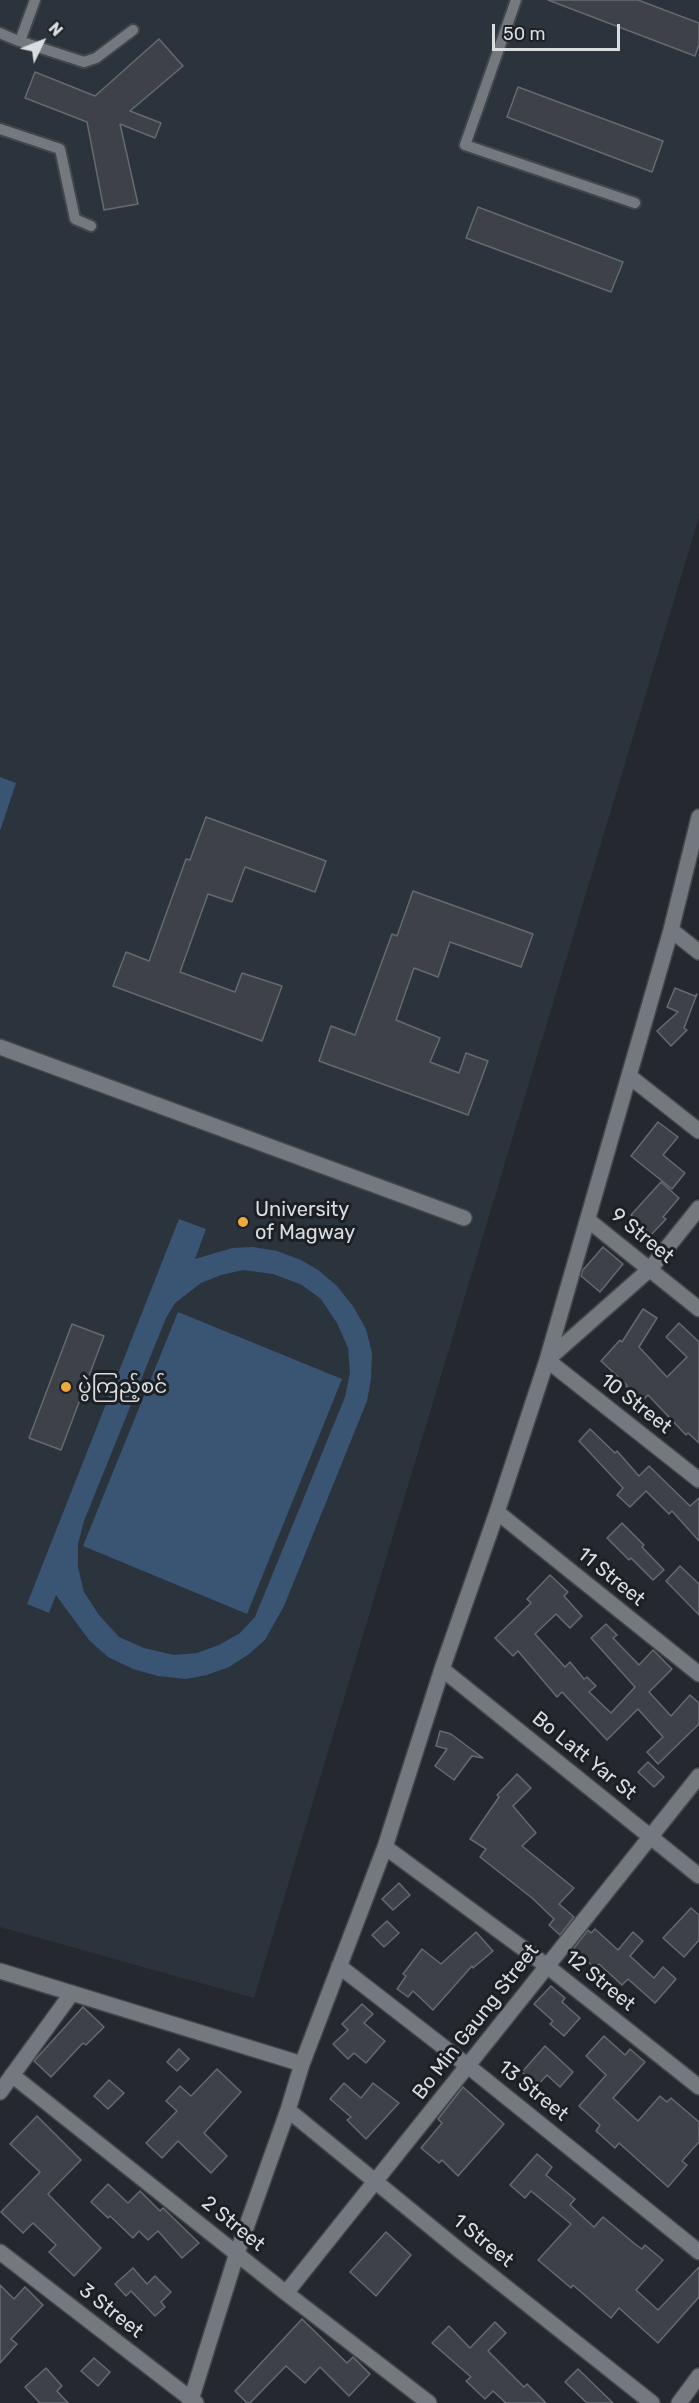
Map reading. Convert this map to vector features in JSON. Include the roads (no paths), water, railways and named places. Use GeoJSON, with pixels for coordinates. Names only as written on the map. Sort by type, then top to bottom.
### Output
{"type":"FeatureCollection","features":[{"type":"Feature","properties":{"kind":"street"},"geometry":{"type":"LineString","coordinates":[[192,2402],[237,2253],[302,2064],[385,1847],[442,1669],[547,1360],[670,930],[699,817]]}},
{"type":"Feature","properties":{"kind":"street"},"geometry":{"type":"LineString","coordinates":[[670,930],[699,952]]}},
{"type":"Feature","properties":{"kind":"street"},"geometry":{"type":"LineString","coordinates":[[0,1047],[464,1218]]}},
{"type":"Feature","properties":{"kind":"street"},"geometry":{"type":"LineString","coordinates":[[629,1076],[699,1131]]}},
{"type":"Feature","properties":{"kind":"street"},"geometry":{"type":"LineString","coordinates":[[547,1360],[650,1269],[699,1208]]}},
{"type":"Feature","properties":{"kind":"street","name":"9 Street"},"geometry":{"type":"LineString","coordinates":[[588,1220],[699,1309]]}},
{"type":"Feature","properties":{"kind":"street","name":"10 Street"},"geometry":{"type":"LineString","coordinates":[[547,1360],[699,1480]]}},
{"type":"Feature","properties":{"kind":"street","name":"11 Street"},"geometry":{"type":"LineString","coordinates":[[497,1512],[699,1674]]}},
{"type":"Feature","properties":{"kind":"street","name":"Bo Latt Yar St"},"geometry":{"type":"LineString","coordinates":[[442,1669],[699,1876]]}},
{"type":"Feature","properties":{"kind":"street","name":"Bo Min Gaung Street"},"geometry":{"type":"LineString","coordinates":[[286,2293],[699,1776]]}},
{"type":"Feature","properties":{"kind":"street","name":"12 Street"},"geometry":{"type":"LineString","coordinates":[[385,1847],[547,1966],[699,2087]]}},
{"type":"Feature","properties":{"kind":"street","name":"13 Street"},"geometry":{"type":"LineString","coordinates":[[339,1966],[468,2066],[699,2252]]}},
{"type":"Feature","properties":{"kind":"street"},"geometry":{"type":"LineString","coordinates":[[0,1971],[302,2064]]}},
{"type":"Feature","properties":{"kind":"street"},"geometry":{"type":"LineString","coordinates":[[0,2092],[72,1993]]}},
{"type":"Feature","properties":{"kind":"street","name":"2 Street"},"geometry":{"type":"LineString","coordinates":[[12,2075],[286,2293],[429,2403]]}},
{"type":"Feature","properties":{"kind":"street","name":"1 Street"},"geometry":{"type":"LineString","coordinates":[[288,2110],[652,2403]]}},
{"type":"Feature","properties":{"kind":"street","name":"3 Street"},"geometry":{"type":"LineString","coordinates":[[0,2252],[192,2402]]}},
{"type":"Feature","properties":{"kind":"street"},"geometry":{"type":"LineString","coordinates":[[679,2403],[699,2376]]}},
{"type":"Feature","properties":{"kind":"lane"},"geometry":{"type":"LineString","coordinates":[[20,41],[35,0]]}},
{"type":"Feature","properties":{"kind":"lane"},"geometry":{"type":"LineString","coordinates":[[516,0],[465,145],[635,203]]}},
{"type":"Feature","properties":{"kind":"lane"},"geometry":{"type":"LineString","coordinates":[[0,33],[84,62],[96,58],[133,30]]}},
{"type":"Feature","properties":{"kind":"lane"},"geometry":{"type":"LineString","coordinates":[[0,129],[60,149],[75,219],[91,226]]}},
{"type":"Feature","properties":{"kind":"place","name":"University of Magway"},"geometry":{"type":"Point","coordinates":[243,1222]}},
{"type":"Feature","properties":{"kind":"place","name":"ပွဲကြည့်စင်"},"geometry":{"type":"Point","coordinates":[66,1387]}}]}
